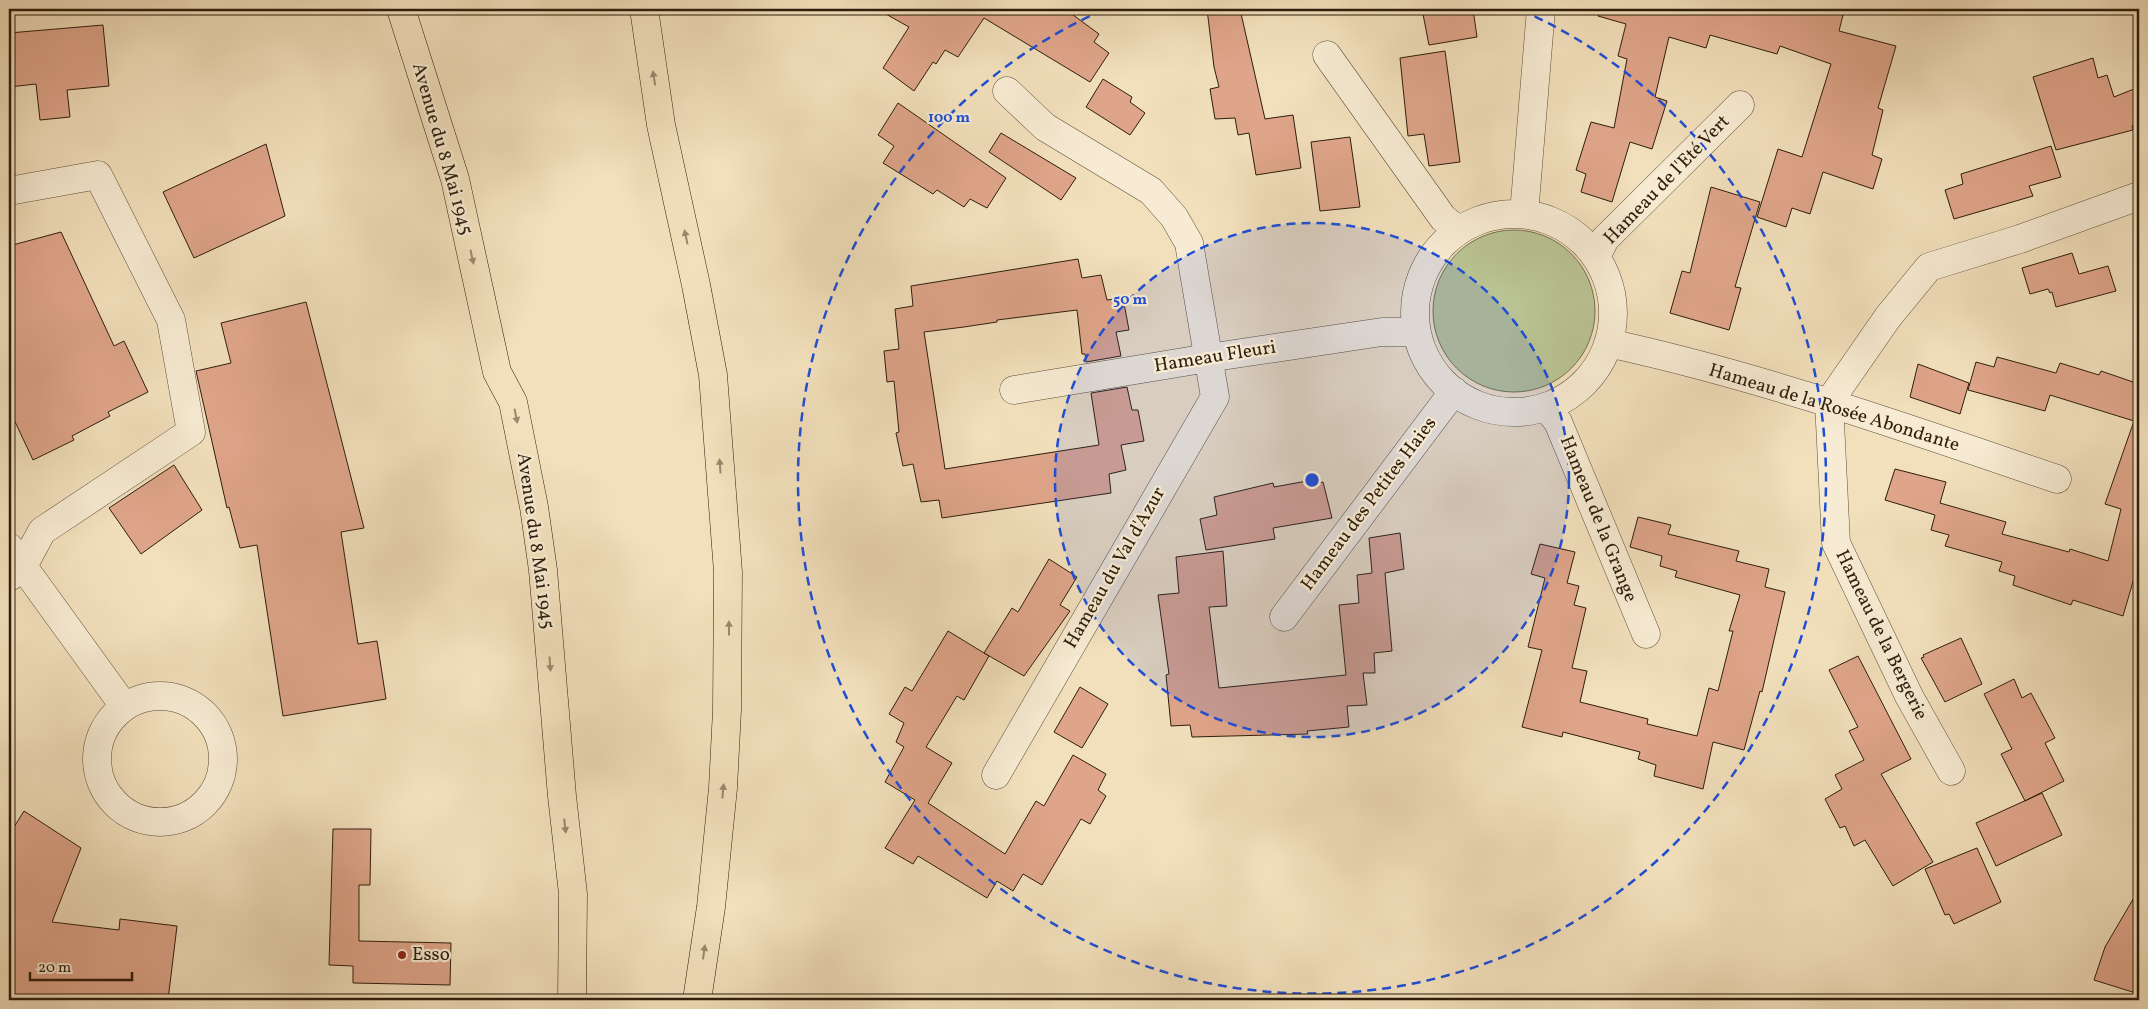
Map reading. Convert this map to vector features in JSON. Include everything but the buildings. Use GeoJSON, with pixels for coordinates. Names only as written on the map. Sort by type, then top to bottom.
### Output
{"type":"FeatureCollection","features":[{"type":"Feature","properties":{"kind":"main road","name":"Avenue du 8 Mai 1945"},"geometry":{"type":"LineString","coordinates":[[400,9],[455,179],[497,372],[513,402],[534,507],[542,570],[561,786],[573,894],[572,1000]]}},
{"type":"Feature","properties":{"kind":"main road"},"geometry":{"type":"LineString","coordinates":[[644,9],[661,125],[696,285],[712,375],[728,572],[727,692],[723,788],[711,907],[697,1000]]}},
{"type":"Feature","properties":{"kind":"street"},"geometry":{"type":"LineString","coordinates":[[1524,214],[1535,55],[1541,9]]}},
{"type":"Feature","properties":{"kind":"street"},"geometry":{"type":"LineString","coordinates":[[1327,55],[1443,218],[1458,230]]}},
{"type":"Feature","properties":{"kind":"street","name":"Hameau du Val d'Azur"},"geometry":{"type":"LineString","coordinates":[[996,775],[1214,397],[1189,243],[1174,216],[1151,191],[1046,127],[1007,91]]}},
{"type":"Feature","properties":{"kind":"street","name":"Hameau de l'Eté Vert"},"geometry":{"type":"LineString","coordinates":[[1596,257],[1605,239],[1740,105]]}},
{"type":"Feature","properties":{"kind":"street"},"geometry":{"type":"LineString","coordinates":[[9,191],[98,175],[172,320],[191,432],[42,531],[13,564],[124,706]]}},
{"type":"Feature","properties":{"kind":"street"},"geometry":{"type":"LineString","coordinates":[[1828,402],[1888,317],[1929,268],[2020,239],[2139,196]]}},
{"type":"Feature","properties":{"kind":"street"},"geometry":{"type":"LineString","coordinates":[[1524,214],[1552,221],[1577,236],[1596,257],[1609,284],[1613,314],[1608,343],[1594,371],[1573,392],[1546,407],[1514,412],[1482,406],[1454,391],[1436,375],[1424,354],[1416,332],[1415,303],[1422,275],[1436,250],[1458,230],[1489,216],[1524,214]]}},
{"type":"Feature","properties":{"kind":"street","name":"Hameau Fleuri"},"geometry":{"type":"LineString","coordinates":[[1014,390],[1382,332],[1416,332]]}},
{"type":"Feature","properties":{"kind":"street","name":"Hameau de la Rosée Abondante"},"geometry":{"type":"LineString","coordinates":[[1608,343],[1647,351],[1828,402],[2057,479]]}},
{"type":"Feature","properties":{"kind":"street","name":"Hameau des Petites Haies"},"geometry":{"type":"LineString","coordinates":[[1284,617],[1454,391]]}},
{"type":"Feature","properties":{"kind":"street","name":"Hameau de la Bergerie"},"geometry":{"type":"LineString","coordinates":[[1828,402],[1836,543],[1909,696],[1950,771]]}},
{"type":"Feature","properties":{"kind":"street","name":"Hameau de la Grange"},"geometry":{"type":"LineString","coordinates":[[1546,407],[1558,422],[1646,634]]}},
{"type":"Feature","properties":{"kind":"street"},"geometry":{"type":"LineString","coordinates":[[152,695],[181,698],[206,715],[221,740],[223,770],[212,798],[188,817],[157,824],[134,817],[126,814],[104,791],[95,760],[102,729],[124,706],[152,695]]}},
{"type":"Feature","properties":{"kind":"green space"},"geometry":{"type":"Polygon","coordinates":[[[1506,230],[1522,230],[1545,236],[1565,248],[1577,260],[1589,280],[1595,303],[1595,319],[1589,342],[1577,362],[1565,374],[1545,386],[1522,392],[1506,392],[1483,386],[1463,374],[1451,362],[1439,342],[1433,319],[1433,303],[1439,280],[1451,260],[1463,248],[1483,236],[1506,230]]]}},
{"type":"Feature","properties":{"kind":"place","name":"Esso"},"geometry":{"type":"Point","coordinates":[402,955]}}]}
